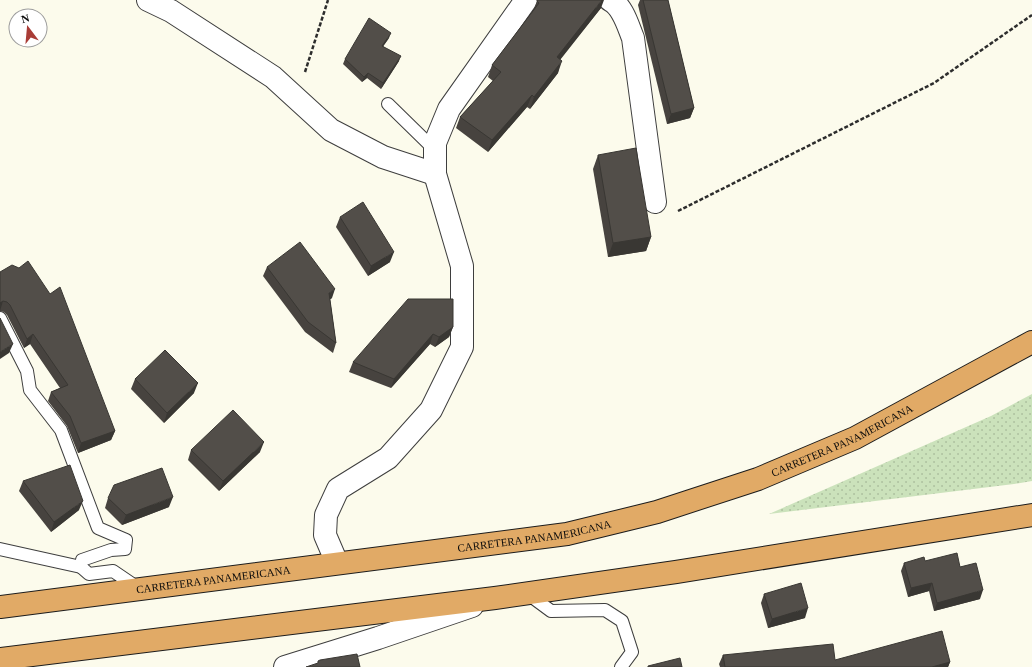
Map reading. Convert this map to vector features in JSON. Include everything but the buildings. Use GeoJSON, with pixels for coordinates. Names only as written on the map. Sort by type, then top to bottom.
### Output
{"type":"FeatureCollection","features":[{"type":"Feature","properties":{"kind":"highway","name":"CARRETERA PANAMERICANA"},"geometry":{"type":"LineString","coordinates":[[0,607],[567,534],[657,512],[758,480],[855,438],[1032,342]]}},
{"type":"Feature","properties":{"kind":"highway"},"geometry":{"type":"LineString","coordinates":[[0,659],[495,598],[676,572],[1032,515]]}},
{"type":"Feature","properties":{"kind":"street"},"geometry":{"type":"LineString","coordinates":[[148,0],[171,11],[273,77],[331,130],[383,157],[435,174]]}},
{"type":"Feature","properties":{"kind":"street"},"geometry":{"type":"LineString","coordinates":[[337,563],[325,535],[326,515],[338,489],[388,458],[431,410],[462,347],[462,266],[435,174],[435,143],[449,109],[526,0]]}},
{"type":"Feature","properties":{"kind":"street"},"geometry":{"type":"LineString","coordinates":[[610,0],[614,2],[624,17],[633,38],[655,202]]}},
{"type":"Feature","properties":{"kind":"street"},"geometry":{"type":"LineString","coordinates":[[285,667],[378,638],[495,598]]}},
{"type":"Feature","properties":{"kind":"lane"},"geometry":{"type":"LineString","coordinates":[[388,104],[435,150]]}},
{"type":"Feature","properties":{"kind":"lane"},"geometry":{"type":"LineString","coordinates":[[0,318],[27,371],[30,390],[61,430],[98,528],[126,540],[125,549],[111,550],[82,560],[81,567]]}},
{"type":"Feature","properties":{"kind":"lane"},"geometry":{"type":"LineString","coordinates":[[0,549],[81,567],[89,574],[113,571],[139,589]]}},
{"type":"Feature","properties":{"kind":"lane"},"geometry":{"type":"LineString","coordinates":[[527,593],[551,611],[605,610],[622,621],[632,652],[621,667]]}},
{"type":"Feature","properties":{"kind":"path"},"geometry":{"type":"LineString","coordinates":[[296,98],[328,0]]}},
{"type":"Feature","properties":{"kind":"path"},"geometry":{"type":"LineString","coordinates":[[678,212],[934,83],[1032,15]]}},
{"type":"Feature","properties":{"kind":"green space"},"geometry":{"type":"Polygon","coordinates":[[[1032,394],[1032,481],[769,514],[991,416],[1032,394]]]}}]}
